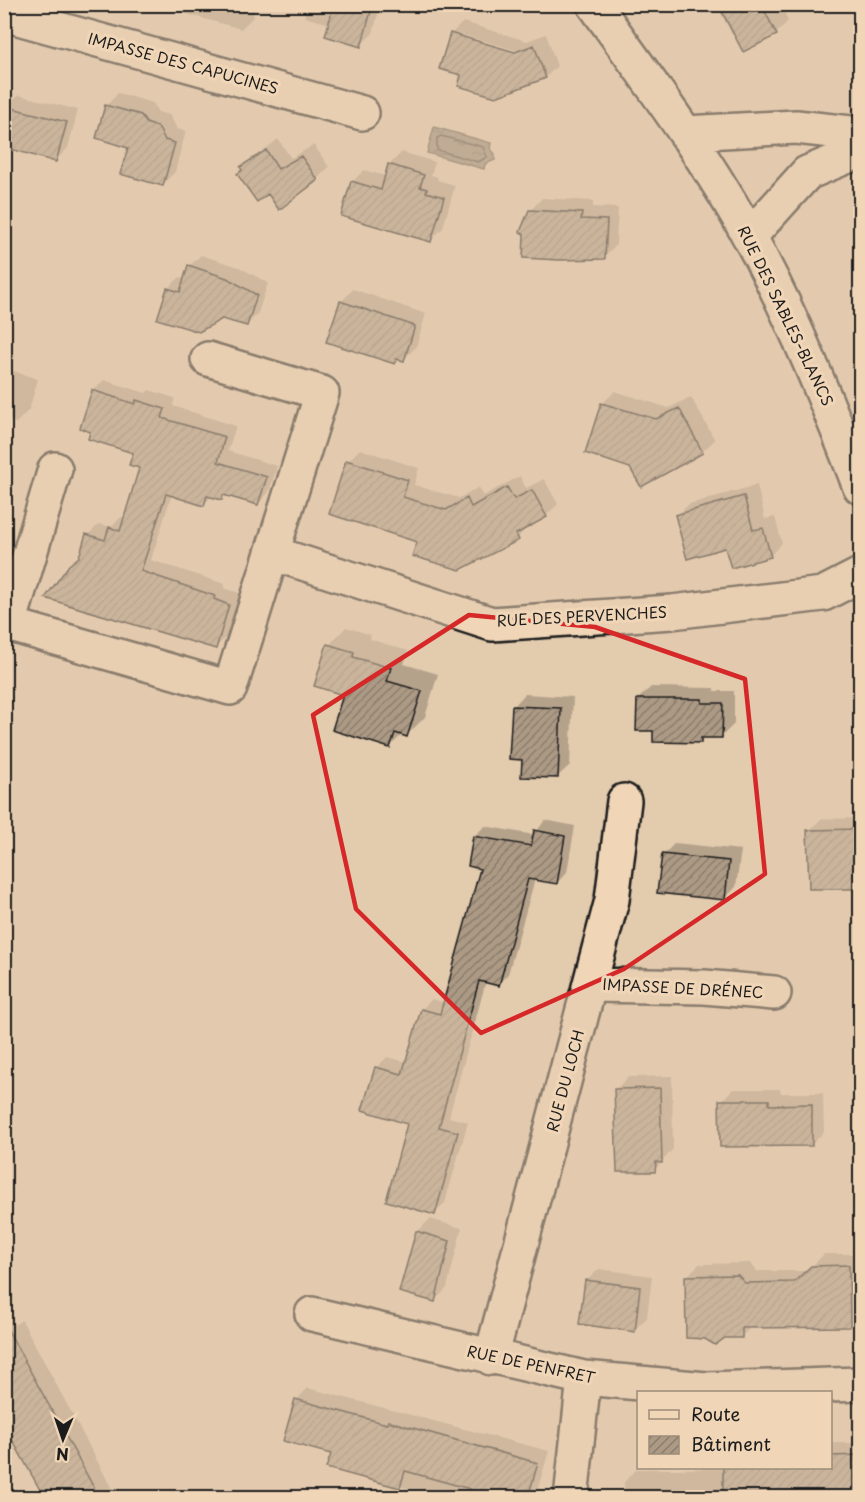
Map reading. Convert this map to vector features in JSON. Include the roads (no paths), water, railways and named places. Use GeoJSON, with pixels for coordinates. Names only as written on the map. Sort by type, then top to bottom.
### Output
{"type":"FeatureCollection","features":[{"type":"Feature","properties":{"kind":"street","name":"RUE DES SABLES-BLANCS"},"geometry":{"type":"LineString","coordinates":[[594,4],[686,133],[750,236],[826,398],[861,487]]}},
{"type":"Feature","properties":{"kind":"street","name":"IMPASSE DES CAPUCINES"},"geometry":{"type":"LineString","coordinates":[[4,14],[362,114]]}},
{"type":"Feature","properties":{"kind":"street"},"geometry":{"type":"LineString","coordinates":[[686,133],[796,128],[861,134]]}},
{"type":"Feature","properties":{"kind":"street"},"geometry":{"type":"LineString","coordinates":[[750,236],[807,173],[861,151]]}},
{"type":"Feature","properties":{"kind":"street"},"geometry":{"type":"LineString","coordinates":[[55,469],[7,623],[230,688],[322,393],[208,359]]}},
{"type":"Feature","properties":{"kind":"street","name":"RUE DES PERVENCHES"},"geometry":{"type":"LineString","coordinates":[[272,553],[492,624],[672,612],[823,594],[861,575]]}},
{"type":"Feature","properties":{"kind":"street","name":"RUE DU LOCH"},"geometry":{"type":"LineString","coordinates":[[491,1358],[592,985],[612,900],[624,801]]}},
{"type":"Feature","properties":{"kind":"street","name":"IMPASSE DE DRÉNEC"},"geometry":{"type":"LineString","coordinates":[[592,985],[704,987],[774,993]]}},
{"type":"Feature","properties":{"kind":"street","name":"RUE DE PENFRET"},"geometry":{"type":"LineString","coordinates":[[312,1314],[491,1358],[584,1378],[706,1389],[861,1384]]}},
{"type":"Feature","properties":{"kind":"street"},"geometry":{"type":"LineString","coordinates":[[571,1497],[584,1378]]}},
{"type":"Feature","properties":{"kind":"water"},"geometry":{"type":"Polygon","coordinates":[[[434,127],[491,143],[490,148],[495,154],[495,160],[485,164],[484,169],[427,153],[434,127]]]}}]}
